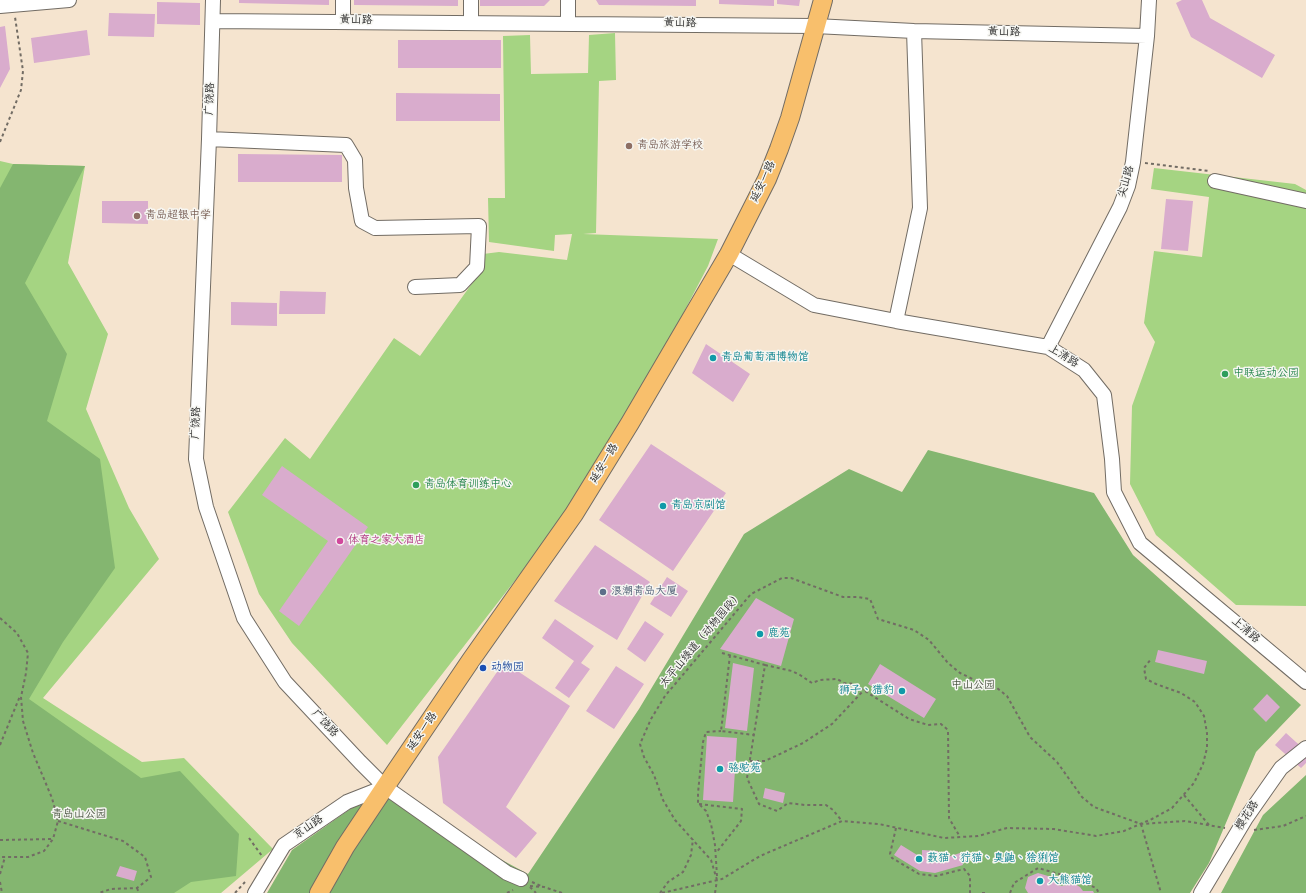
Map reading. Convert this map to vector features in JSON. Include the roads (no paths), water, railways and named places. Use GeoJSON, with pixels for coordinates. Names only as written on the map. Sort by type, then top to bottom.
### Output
{"type":"FeatureCollection","features":[{"type":"Feature","properties":{"kind":"main road","name":"延安一路"},"geometry":{"type":"LineString","coordinates":[[319,893],[345,848],[385,787],[471,660],[574,514],[630,423],[729,254],[767,179],[779,149],[790,118],[823,0]]}},
{"type":"Feature","properties":{"kind":"street"},"geometry":{"type":"LineString","coordinates":[[7,5],[69,0]]}},
{"type":"Feature","properties":{"kind":"street","name":"广饶路"},"geometry":{"type":"LineString","coordinates":[[213,0],[196,459],[206,507],[244,618],[285,682],[385,787],[507,873],[521,879]]}},
{"type":"Feature","properties":{"kind":"street"},"geometry":{"type":"LineString","coordinates":[[343,0],[343,21]]}},
{"type":"Feature","properties":{"kind":"street"},"geometry":{"type":"LineString","coordinates":[[471,0],[471,23]]}},
{"type":"Feature","properties":{"kind":"street"},"geometry":{"type":"LineString","coordinates":[[568,0],[568,23]]}},
{"type":"Feature","properties":{"kind":"street","name":"尖山路"},"geometry":{"type":"LineString","coordinates":[[1048,347],[1120,207],[1128,186],[1133,162],[1147,36],[1149,0]]}},
{"type":"Feature","properties":{"kind":"street","name":"黄山路"},"geometry":{"type":"LineString","coordinates":[[213,21],[815,26],[914,31],[1147,36]]}},
{"type":"Feature","properties":{"kind":"street"},"geometry":{"type":"LineString","coordinates":[[896,321],[920,208],[914,31]]}},
{"type":"Feature","properties":{"kind":"street"},"geometry":{"type":"LineString","coordinates":[[209,139],[346,145],[355,160],[356,188],[362,221],[375,228],[479,226],[477,267],[460,285],[416,287]]}},
{"type":"Feature","properties":{"kind":"street"},"geometry":{"type":"LineString","coordinates":[[1215,180],[1306,201]]}},
{"type":"Feature","properties":{"kind":"street","name":"上清路"},"geometry":{"type":"LineString","coordinates":[[729,254],[814,305],[896,321],[1048,347],[1084,370],[1104,396],[1112,459],[1114,492],[1140,543],[1306,682]]}},
{"type":"Feature","properties":{"kind":"street","name":"樱花路"},"geometry":{"type":"LineString","coordinates":[[1201,893],[1239,830],[1281,768],[1306,748]]}},
{"type":"Feature","properties":{"kind":"street","name":"京山路"},"geometry":{"type":"LineString","coordinates":[[255,893],[284,845],[347,802],[385,787]]}},
{"type":"Feature","properties":{"kind":"place","name":"青岛旅游学校"},"geometry":{"type":"Point","coordinates":[629,146]}},
{"type":"Feature","properties":{"kind":"place","name":"青岛超银中学"},"geometry":{"type":"Point","coordinates":[137,216]}},
{"type":"Feature","properties":{"kind":"place","name":"青岛葡萄酒博物馆"},"geometry":{"type":"Point","coordinates":[713,358]}},
{"type":"Feature","properties":{"kind":"place","name":"中联运动公园"},"geometry":{"type":"Point","coordinates":[1225,374]}},
{"type":"Feature","properties":{"kind":"place","name":"青岛体育训练中心"},"geometry":{"type":"Point","coordinates":[416,485]}},
{"type":"Feature","properties":{"kind":"place","name":"青岛京剧馆"},"geometry":{"type":"Point","coordinates":[663,506]}},
{"type":"Feature","properties":{"kind":"place","name":"体育之家大酒店"},"geometry":{"type":"Point","coordinates":[340,541]}},
{"type":"Feature","properties":{"kind":"place","name":"浪潮青岛大厦"},"geometry":{"type":"Point","coordinates":[603,592]}},
{"type":"Feature","properties":{"kind":"place","name":"鹿苑"},"geometry":{"type":"Point","coordinates":[760,634]}},
{"type":"Feature","properties":{"kind":"place","name":"动物园"},"geometry":{"type":"Point","coordinates":[483,668]}},
{"type":"Feature","properties":{"kind":"place","name":"狮子、猎豹"},"geometry":{"type":"Point","coordinates":[902,691]}},
{"type":"Feature","properties":{"kind":"place","name":"骆驼苑"},"geometry":{"type":"Point","coordinates":[720,769]}},
{"type":"Feature","properties":{"kind":"place","name":"薮猫、狞猫、臭鼬、猞猁馆"},"geometry":{"type":"Point","coordinates":[919,859]}},
{"type":"Feature","properties":{"kind":"place","name":"大熊猫馆"},"geometry":{"type":"Point","coordinates":[1040,881]}},
{"type":"Feature","properties":{"kind":"park label","name":"中山公园"},"geometry":{"type":"Point","coordinates":[973,686]}},
{"type":"Feature","properties":{"kind":"park label","name":"青岛山公园"},"geometry":{"type":"Point","coordinates":[79,815]}}]}
